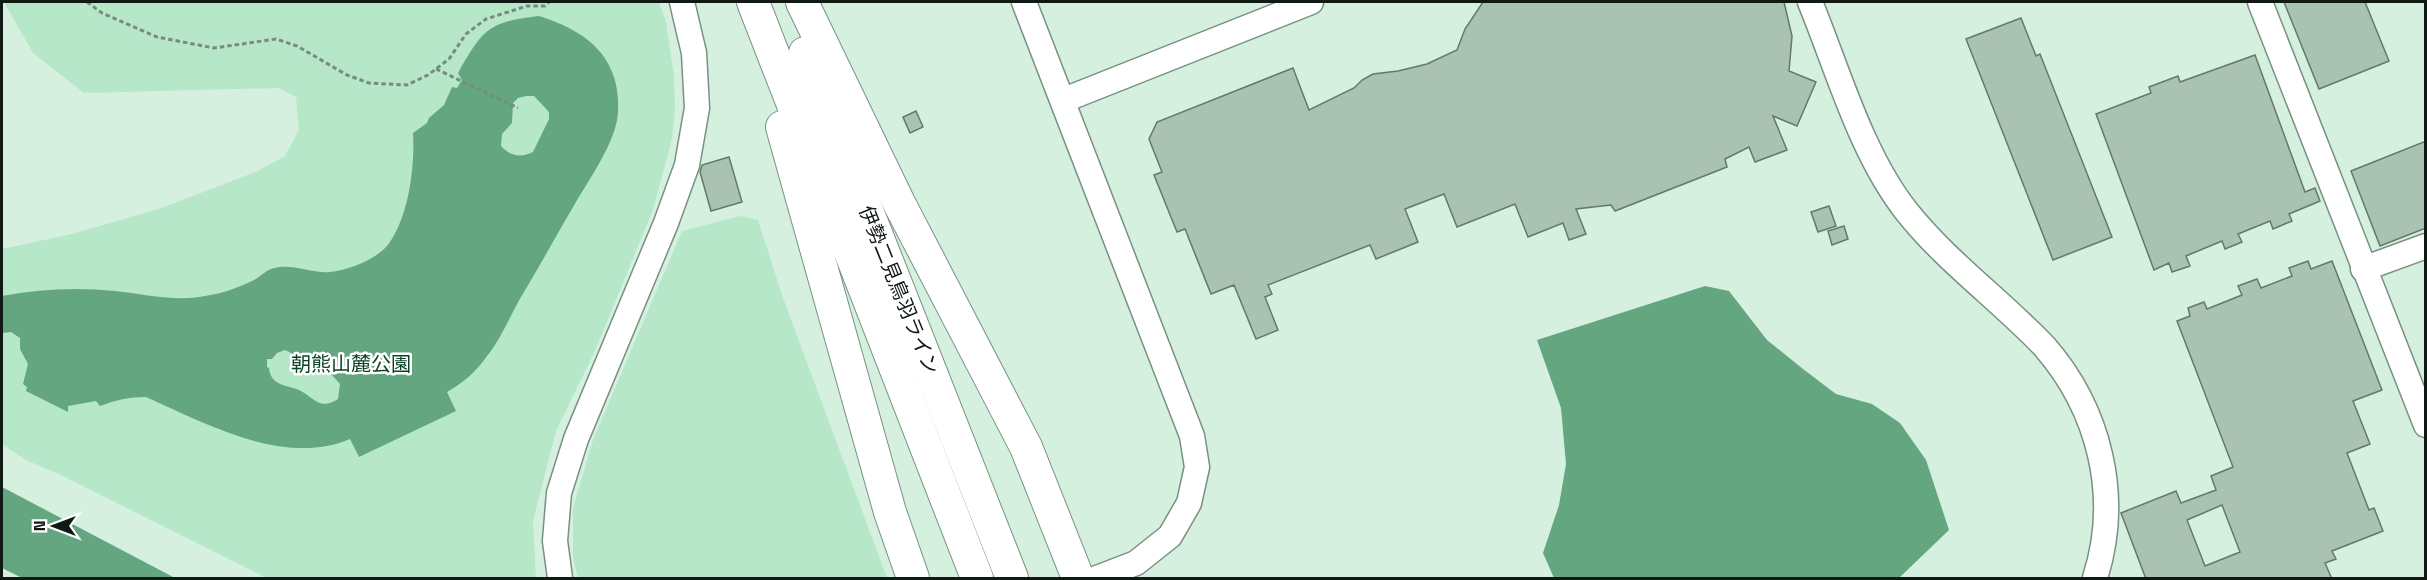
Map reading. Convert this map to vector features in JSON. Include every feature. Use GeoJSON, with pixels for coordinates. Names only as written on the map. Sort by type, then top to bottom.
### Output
{"type":"FeatureCollection","features":[{"type":"Feature","properties":{"kind":"main road","name":"伊勢二見鳥羽ライン"},"geometry":{"type":"LineString","coordinates":[[785,2],[1012,577]]}},
{"type":"Feature","properties":{"kind":"main road"},"geometry":{"type":"LineString","coordinates":[[802,2],[899,203],[1026,447],[1078,579]]}},
{"type":"Feature","properties":{"kind":"main road","name":"伊勢二見鳥羽ライン"},"geometry":{"type":"LineString","coordinates":[[758,12],[977,579]]}},
{"type":"Feature","properties":{"kind":"main road"},"geometry":{"type":"LineString","coordinates":[[758,12],[769,89],[789,151],[890,512],[914,579]]}},
{"type":"Feature","properties":{"kind":"street"},"geometry":{"type":"LineString","coordinates":[[560,579],[555,541],[559,493],[576,440],[666,223],[687,165],[697,108],[694,53],[682,2]]}},
{"type":"Feature","properties":{"kind":"street"},"geometry":{"type":"LineString","coordinates":[[1024,2],[1064,100],[1192,436],[1197,467],[1189,503],[1170,536],[1136,562],[1097,579]]}},
{"type":"Feature","properties":{"kind":"street"},"geometry":{"type":"LineString","coordinates":[[1064,100],[1311,2]]}},
{"type":"Feature","properties":{"kind":"street"},"geometry":{"type":"LineString","coordinates":[[1810,2],[1860,128],[1890,187],[1908,212],[1938,244],[2044,346],[2058,362],[2084,402],[2094,427],[2106,489],[2107,525],[2095,579]]}},
{"type":"Feature","properties":{"kind":"street"},"geometry":{"type":"LineString","coordinates":[[2260,2],[2426,425]]}},
{"type":"Feature","properties":{"kind":"street"},"geometry":{"type":"LineString","coordinates":[[2363,269],[2426,246]]}},
{"type":"Feature","properties":{"kind":"path"},"geometry":{"type":"LineString","coordinates":[[87,2],[102,13],[157,38],[214,48],[276,39],[297,46],[347,75],[369,83],[407,85],[449,59],[466,34],[486,18],[527,6],[545,6],[549,2]]}},
{"type":"Feature","properties":{"kind":"path"},"geometry":{"type":"LineString","coordinates":[[436,69],[518,108]]}},
{"type":"Feature","properties":{"kind":"green space","name":"朝熊山麓公園"},"geometry":{"type":"Polygon","coordinates":[[[4,2],[659,2],[666,22],[674,77],[675,110],[672,139],[653,210],[594,353],[556,431],[533,521],[536,578],[267,578],[59,474],[26,460],[2,444],[2,249],[72,234],[159,209],[258,171],[285,156],[299,130],[296,97],[279,88],[84,93],[33,53],[4,2]]]}},
{"type":"Feature","properties":{"kind":"green space"},"geometry":{"type":"Polygon","coordinates":[[[740,216],[758,220],[783,298],[887,578],[578,578],[573,557],[573,508],[593,440],[682,231],[740,216]]]}},
{"type":"Feature","properties":{"kind":"shaded area"},"geometry":{"type":"Polygon","coordinates":[[[539,16],[556,22],[586,38],[598,49],[614,76],[618,112],[613,134],[602,158],[497,342],[474,372],[447,392],[456,411],[359,457],[350,439],[325,446],[299,448],[273,445],[220,430],[146,397],[123,399],[100,406],[96,401],[68,406],[68,412],[26,391],[27,387],[23,384],[28,364],[20,349],[20,338],[11,332],[2,333],[2,296],[72,289],[193,298],[235,288],[278,267],[330,272],[346,269],[379,254],[397,231],[406,204],[412,175],[413,133],[427,123],[429,118],[444,105],[452,87],[457,88],[462,80],[458,73],[481,37],[498,25],[539,16]],[[534,96],[518,98],[513,103],[512,123],[502,134],[501,146],[516,155],[533,152],[549,119],[549,112],[534,96]],[[285,350],[277,353],[272,359],[267,359],[267,367],[276,382],[301,391],[322,404],[338,399],[340,384],[332,375],[285,350]]]}},
{"type":"Feature","properties":{"kind":"shaded area"},"geometry":{"type":"Polygon","coordinates":[[[1705,286],[1729,291],[1767,340],[1836,394],[1872,404],[1900,423],[1926,460],[1949,530],[1899,578],[1554,578],[1543,553],[1559,505],[1566,464],[1561,408],[1537,340],[1705,286]]]}},
{"type":"Feature","properties":{"kind":"shaded area"},"geometry":{"type":"Polygon","coordinates":[[[2,487],[175,578],[22,578],[2,568],[2,487]]]}},
{"type":"Feature","properties":{"kind":"building"},"geometry":{"type":"Polygon","coordinates":[[[1483,2],[1784,2],[1792,36],[1789,71],[1816,82],[1797,126],[1773,116],[1787,150],[1755,162],[1749,147],[1725,159],[1727,167],[1615,211],[1611,205],[1576,209],[1586,234],[1569,240],[1563,223],[1528,237],[1515,204],[1457,227],[1444,194],[1405,209],[1418,242],[1376,259],[1370,245],[1268,285],[1272,294],[1265,297],[1278,330],[1256,339],[1234,285],[1211,294],[1185,229],[1177,232],[1154,175],[1162,172],[1149,139],[1157,122],[1293,68],[1309,110],[1354,88],[1373,74],[1427,64],[1457,50],[1465,29],[1483,2]]]}},
{"type":"Feature","properties":{"kind":"building"},"geometry":{"type":"Polygon","coordinates":[[[2284,2],[2365,2],[2389,61],[2319,89],[2284,2]]]}},
{"type":"Feature","properties":{"kind":"building"},"geometry":{"type":"Polygon","coordinates":[[[2021,18],[2036,56],[2040,54],[2112,237],[2053,260],[1966,39],[2021,18]]]}},
{"type":"Feature","properties":{"kind":"building"},"geometry":{"type":"Polygon","coordinates":[[[2255,55],[2305,192],[2315,188],[2320,201],[2289,214],[2292,221],[2273,229],[2270,221],[2238,234],[2242,242],[2225,249],[2222,241],[2186,256],[2190,266],[2172,272],[2169,263],[2154,270],[2096,114],[2151,93],[2149,87],[2178,76],[2180,82],[2255,55]]]}},
{"type":"Feature","properties":{"kind":"building"},"geometry":{"type":"Polygon","coordinates":[[[916,111],[923,127],[910,133],[903,117],[916,111]]]}},
{"type":"Feature","properties":{"kind":"building"},"geometry":{"type":"Polygon","coordinates":[[[2426,141],[2426,228],[2380,246],[2351,171],[2426,141]]]}},
{"type":"Feature","properties":{"kind":"building"},"geometry":{"type":"Polygon","coordinates":[[[729,157],[742,202],[711,211],[700,172],[702,165],[729,157]]]}},
{"type":"Feature","properties":{"kind":"building"},"geometry":{"type":"Polygon","coordinates":[[[1829,206],[1836,226],[1818,232],[1811,212],[1829,206]]]}},
{"type":"Feature","properties":{"kind":"building"},"geometry":{"type":"Polygon","coordinates":[[[1844,226],[1848,239],[1832,245],[1828,231],[1844,226]]]}},
{"type":"Feature","properties":{"kind":"building"},"geometry":{"type":"Polygon","coordinates":[[[2308,261],[2311,269],[2332,261],[2382,390],[2353,401],[2370,444],[2347,453],[2369,510],[2374,508],[2383,531],[2332,551],[2336,559],[2325,563],[2332,579],[2146,579],[2121,513],[2176,491],[2181,503],[2216,490],[2211,476],[2233,467],[2177,321],[2190,316],[2188,308],[2204,302],[2207,309],[2242,295],[2238,286],[2257,279],[2261,288],[2292,276],[2289,268],[2308,261]],[[2222,505],[2187,520],[2205,566],[2240,552],[2222,505]]]}}]}
